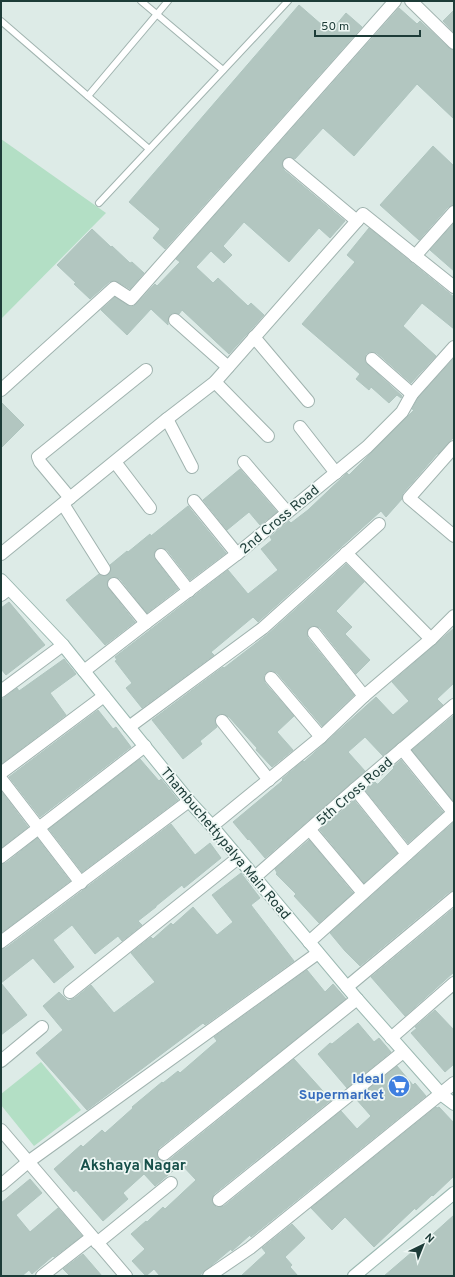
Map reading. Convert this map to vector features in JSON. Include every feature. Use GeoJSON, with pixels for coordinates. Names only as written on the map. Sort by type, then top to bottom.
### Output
{"type":"FeatureCollection","features":[{"type":"Feature","properties":{"kind":"street"},"geometry":{"type":"LineString","coordinates":[[1,390],[114,288],[131,299],[395,1]]}},
{"type":"Feature","properties":{"kind":"street"},"geometry":{"type":"LineString","coordinates":[[411,1],[454,43]]}},
{"type":"Feature","properties":{"kind":"street"},"geometry":{"type":"LineString","coordinates":[[289,164],[357,221]]}},
{"type":"Feature","properties":{"kind":"street"},"geometry":{"type":"LineString","coordinates":[[415,256],[454,212]]}},
{"type":"Feature","properties":{"kind":"street"},"geometry":{"type":"LineString","coordinates":[[1,554],[167,419],[215,382],[363,214],[454,287]]}},
{"type":"Feature","properties":{"kind":"street"},"geometry":{"type":"LineString","coordinates":[[175,320],[228,367]]}},
{"type":"Feature","properties":{"kind":"street"},"geometry":{"type":"LineString","coordinates":[[254,337],[308,401]]}},
{"type":"Feature","properties":{"kind":"street","name":"2nd Cross Road"},"geometry":{"type":"LineString","coordinates":[[84,672],[237,554],[367,447],[402,412],[412,394],[454,347]]}},
{"type":"Feature","properties":{"kind":"street"},"geometry":{"type":"LineString","coordinates":[[372,359],[412,394]]}},
{"type":"Feature","properties":{"kind":"street"},"geometry":{"type":"LineString","coordinates":[[104,569],[66,501],[38,457],[146,370]]}},
{"type":"Feature","properties":{"kind":"street"},"geometry":{"type":"LineString","coordinates":[[215,382],[268,436]]}},
{"type":"Feature","properties":{"kind":"street"},"geometry":{"type":"LineString","coordinates":[[167,419],[192,467]]}},
{"type":"Feature","properties":{"kind":"street"},"geometry":{"type":"LineString","coordinates":[[300,427],[336,473]]}},
{"type":"Feature","properties":{"kind":"street"},"geometry":{"type":"LineString","coordinates":[[453,532],[409,498],[454,447]]}},
{"type":"Feature","properties":{"kind":"street"},"geometry":{"type":"LineString","coordinates":[[115,462],[150,508]]}},
{"type":"Feature","properties":{"kind":"street"},"geometry":{"type":"LineString","coordinates":[[244,462],[287,512]]}},
{"type":"Feature","properties":{"kind":"street"},"geometry":{"type":"LineString","coordinates":[[194,501],[237,554]]}},
{"type":"Feature","properties":{"kind":"street"},"geometry":{"type":"LineString","coordinates":[[129,727],[263,628],[379,524]]}},
{"type":"Feature","properties":{"kind":"street"},"geometry":{"type":"LineString","coordinates":[[346,553],[431,639]]}},
{"type":"Feature","properties":{"kind":"street"},"geometry":{"type":"LineString","coordinates":[[161,556],[189,591]]}},
{"type":"Feature","properties":{"kind":"street"},"geometry":{"type":"LineString","coordinates":[[114,584],[146,623]]}},
{"type":"Feature","properties":{"kind":"street","name":"Thambuchettypalya Main Road"},"geometry":{"type":"LineString","coordinates":[[4,588],[63,645],[189,800],[357,999],[442,1095],[454,1104]]}},
{"type":"Feature","properties":{"kind":"street"},"geometry":{"type":"LineString","coordinates":[[212,826],[321,737],[364,696],[431,639],[454,616]]}},
{"type":"Feature","properties":{"kind":"street"},"geometry":{"type":"LineString","coordinates":[[314,633],[364,696]]}},
{"type":"Feature","properties":{"kind":"street"},"geometry":{"type":"LineString","coordinates":[[1,691],[63,645]]}},
{"type":"Feature","properties":{"kind":"street"},"geometry":{"type":"LineString","coordinates":[[271,678],[321,737]]}},
{"type":"Feature","properties":{"kind":"street"},"geometry":{"type":"LineString","coordinates":[[1,773],[104,696]]}},
{"type":"Feature","properties":{"kind":"street","name":"5th Cross Road"},"geometry":{"type":"LineString","coordinates":[[255,877],[454,705]]}},
{"type":"Feature","properties":{"kind":"street"},"geometry":{"type":"LineString","coordinates":[[222,721],[269,780]]}},
{"type":"Feature","properties":{"kind":"street"},"geometry":{"type":"LineString","coordinates":[[1,857],[145,746]]}},
{"type":"Feature","properties":{"kind":"street"},"geometry":{"type":"LineString","coordinates":[[309,942],[454,812],[402,749]]}},
{"type":"Feature","properties":{"kind":"street"},"geometry":{"type":"LineString","coordinates":[[1,779],[81,883]]}},
{"type":"Feature","properties":{"kind":"street"},"geometry":{"type":"LineString","coordinates":[[355,789],[407,854]]}},
{"type":"Feature","properties":{"kind":"street"},"geometry":{"type":"LineString","coordinates":[[1,942],[189,800]]}},
{"type":"Feature","properties":{"kind":"street"},"geometry":{"type":"LineString","coordinates":[[310,830],[363,893]]}},
{"type":"Feature","properties":{"kind":"street"},"geometry":{"type":"LineString","coordinates":[[70,992],[238,858]]}},
{"type":"Feature","properties":{"kind":"street"},"geometry":{"type":"LineString","coordinates":[[347,986],[454,898]]}},
{"type":"Feature","properties":{"kind":"street"},"geometry":{"type":"LineString","coordinates":[[1,1185],[28,1162],[318,953]]}},
{"type":"Feature","properties":{"kind":"street"},"geometry":{"type":"LineString","coordinates":[[391,1038],[454,983]]}},
{"type":"Feature","properties":{"kind":"street"},"geometry":{"type":"LineString","coordinates":[[164,1154],[357,999]]}},
{"type":"Feature","properties":{"kind":"street"},"geometry":{"type":"LineString","coordinates":[[1,1061],[42,1027]]}},
{"type":"Feature","properties":{"kind":"street"},"geometry":{"type":"LineString","coordinates":[[219,1200],[403,1052]]}},
{"type":"Feature","properties":{"kind":"street"},"geometry":{"type":"LineString","coordinates":[[209,1276],[250,1248],[454,1084]]}},
{"type":"Feature","properties":{"kind":"street"},"geometry":{"type":"LineString","coordinates":[[1,1130],[126,1276]]}},
{"type":"Feature","properties":{"kind":"street"},"geometry":{"type":"LineString","coordinates":[[42,1276],[94,1240],[171,1183]]}},
{"type":"Feature","properties":{"kind":"street"},"geometry":{"type":"LineString","coordinates":[[354,1276],[454,1193]]}},
{"type":"Feature","properties":{"kind":"lane"},"geometry":{"type":"LineString","coordinates":[[141,1],[223,70]]}},
{"type":"Feature","properties":{"kind":"lane"},"geometry":{"type":"LineString","coordinates":[[88,96],[168,1]]}},
{"type":"Feature","properties":{"kind":"lane"},"geometry":{"type":"LineString","coordinates":[[99,203],[288,1]]}},
{"type":"Feature","properties":{"kind":"lane"},"geometry":{"type":"LineString","coordinates":[[1,21],[149,149]]}},
{"type":"Feature","properties":{"kind":"green space"},"geometry":{"type":"Polygon","coordinates":[[[1,139],[106,213],[1,319],[1,139]]]}},
{"type":"Feature","properties":{"kind":"green space"},"geometry":{"type":"Polygon","coordinates":[[[41,1062],[81,1110],[34,1146],[1,1105],[1,1094],[41,1062]]]}},
{"type":"Feature","properties":{"kind":"building"},"geometry":{"type":"Polygon","coordinates":[[[299,5],[330,32],[346,13],[362,27],[165,249],[153,238],[160,229],[129,202],[299,5]]]}},
{"type":"Feature","properties":{"kind":"building"},"geometry":{"type":"Polygon","coordinates":[[[399,8],[417,24],[420,21],[449,48],[454,50],[454,119],[417,84],[354,156],[323,128],[295,159],[290,157],[284,159],[282,163],[284,170],[345,221],[330,238],[319,228],[289,262],[244,222],[223,246],[232,255],[224,263],[211,251],[196,267],[213,283],[218,278],[248,306],[251,303],[264,315],[229,354],[182,310],[179,314],[173,313],[170,315],[168,325],[151,309],[127,335],[101,310],[115,297],[127,305],[134,306],[155,284],[157,286],[180,262],[176,259],[399,8]]]}},
{"type":"Feature","properties":{"kind":"building"},"geometry":{"type":"Polygon","coordinates":[[[454,10],[454,33],[443,21],[454,10]]]}},
{"type":"Feature","properties":{"kind":"building"},"geometry":{"type":"Polygon","coordinates":[[[433,146],[454,166],[454,205],[448,207],[419,240],[380,205],[433,146]]]}},
{"type":"Feature","properties":{"kind":"building"},"geometry":{"type":"Polygon","coordinates":[[[454,223],[454,271],[430,250],[454,223]]]}},
{"type":"Feature","properties":{"kind":"building"},"geometry":{"type":"Polygon","coordinates":[[[369,228],[454,297],[454,329],[422,303],[403,326],[436,356],[411,383],[377,353],[370,352],[366,354],[365,361],[367,364],[402,396],[401,398],[397,395],[389,403],[371,387],[369,390],[356,379],[360,374],[302,324],[355,262],[347,255],[369,228]]]}},
{"type":"Feature","properties":{"kind":"building"},"geometry":{"type":"Polygon","coordinates":[[[92,229],[111,247],[112,246],[130,263],[132,262],[144,273],[130,289],[118,282],[109,282],[90,299],[57,265],[92,229]]]}},
{"type":"Feature","properties":{"kind":"building"},"geometry":{"type":"Polygon","coordinates":[[[454,358],[454,437],[403,493],[402,499],[386,517],[381,511],[258,622],[253,617],[211,652],[214,655],[142,708],[126,688],[132,683],[115,661],[117,660],[115,657],[228,570],[248,594],[278,570],[261,549],[272,540],[270,537],[289,521],[291,523],[308,510],[347,473],[349,475],[414,410],[412,409],[418,398],[454,358]]]}},
{"type":"Feature","properties":{"kind":"building"},"geometry":{"type":"Polygon","coordinates":[[[1,402],[24,425],[1,448],[1,402]]]}},
{"type":"Feature","properties":{"kind":"building"},"geometry":{"type":"Polygon","coordinates":[[[240,469],[277,512],[260,525],[249,512],[227,530],[203,500],[240,469]]]}},
{"type":"Feature","properties":{"kind":"building"},"geometry":{"type":"Polygon","coordinates":[[[188,506],[226,553],[190,580],[167,550],[163,548],[157,549],[154,553],[155,559],[178,589],[147,613],[120,579],[116,577],[110,578],[107,582],[108,588],[135,622],[105,645],[66,600],[99,574],[104,576],[108,575],[111,569],[110,565],[150,534],[151,536],[188,506]]]}},
{"type":"Feature","properties":{"kind":"building"},"geometry":{"type":"Polygon","coordinates":[[[346,564],[364,582],[336,611],[352,627],[345,634],[370,660],[356,674],[320,628],[313,626],[310,627],[307,634],[308,638],[354,695],[322,726],[277,673],[269,671],[264,675],[265,683],[294,716],[277,732],[293,750],[272,767],[229,717],[221,714],[215,719],[217,727],[200,741],[202,744],[183,759],[152,720],[268,634],[346,564]]]}},
{"type":"Feature","properties":{"kind":"building"},"geometry":{"type":"Polygon","coordinates":[[[9,602],[45,645],[6,675],[1,669],[1,608],[9,602]]]}},
{"type":"Feature","properties":{"kind":"building"},"geometry":{"type":"Polygon","coordinates":[[[454,628],[454,683],[437,699],[443,705],[383,756],[365,737],[348,752],[365,771],[265,858],[233,822],[281,782],[283,780],[282,779],[303,761],[304,762],[376,697],[393,715],[409,701],[392,682],[454,628]]]}},
{"type":"Feature","properties":{"kind":"building"},"geometry":{"type":"Polygon","coordinates":[[[64,659],[76,674],[50,693],[66,715],[1,764],[1,700],[17,688],[19,691],[64,659]]]}},
{"type":"Feature","properties":{"kind":"building"},"geometry":{"type":"Polygon","coordinates":[[[98,710],[113,729],[116,727],[131,747],[40,817],[9,777],[98,710]]]}},
{"type":"Feature","properties":{"kind":"building"},"geometry":{"type":"Polygon","coordinates":[[[453,716],[454,717],[453,801],[412,750],[453,716]]]}},
{"type":"Feature","properties":{"kind":"building"},"geometry":{"type":"Polygon","coordinates":[[[140,759],[159,781],[161,779],[178,800],[82,872],[49,829],[140,759]]]}},
{"type":"Feature","properties":{"kind":"building"},"geometry":{"type":"Polygon","coordinates":[[[401,760],[443,812],[408,843],[365,790],[375,782],[378,784],[401,760]]]}},
{"type":"Feature","properties":{"kind":"building"},"geometry":{"type":"Polygon","coordinates":[[[1,791],[28,827],[1,848],[1,791]]]}},
{"type":"Feature","properties":{"kind":"building"},"geometry":{"type":"Polygon","coordinates":[[[354,800],[397,853],[364,883],[320,830],[354,800]]]}},
{"type":"Feature","properties":{"kind":"building"},"geometry":{"type":"Polygon","coordinates":[[[454,822],[454,891],[449,892],[360,966],[330,933],[454,822]]]}},
{"type":"Feature","properties":{"kind":"building"},"geometry":{"type":"Polygon","coordinates":[[[171,824],[195,855],[210,843],[221,858],[184,888],[182,885],[138,921],[142,925],[122,941],[118,936],[95,954],[72,925],[53,940],[74,967],[54,983],[33,958],[1,983],[1,949],[6,948],[171,824]]]}},
{"type":"Feature","properties":{"kind":"building"},"geometry":{"type":"Polygon","coordinates":[[[37,838],[70,881],[1,933],[1,864],[6,863],[37,838]]]}},
{"type":"Feature","properties":{"kind":"building"},"geometry":{"type":"Polygon","coordinates":[[[309,840],[353,893],[319,923],[294,896],[296,894],[276,874],[275,869],[309,840]]]}},
{"type":"Feature","properties":{"kind":"building"},"geometry":{"type":"Polygon","coordinates":[[[241,873],[260,898],[251,905],[294,961],[205,1025],[203,1023],[87,1110],[36,1053],[63,1030],[43,1006],[59,992],[68,1001],[75,998],[91,985],[114,1013],[155,982],[131,953],[151,937],[153,939],[171,923],[173,925],[193,907],[217,935],[233,922],[212,895],[241,873]]]}},
{"type":"Feature","properties":{"kind":"building"},"geometry":{"type":"Polygon","coordinates":[[[454,908],[454,972],[405,1016],[371,977],[454,908]]]}},
{"type":"Feature","properties":{"kind":"building"},"geometry":{"type":"Polygon","coordinates":[[[307,970],[325,992],[333,984],[346,999],[159,1148],[157,1155],[158,1159],[165,1161],[169,1160],[294,1059],[331,1100],[214,1194],[212,1201],[216,1207],[224,1206],[341,1111],[357,1129],[371,1116],[356,1099],[397,1066],[413,1085],[415,1083],[426,1096],[251,1237],[250,1235],[232,1251],[231,1249],[199,1276],[160,1276],[154,1269],[146,1276],[132,1261],[145,1249],[131,1234],[163,1207],[165,1209],[196,1180],[181,1164],[155,1186],[144,1174],[123,1193],[128,1199],[103,1221],[76,1190],[74,1192],[54,1169],[81,1145],[83,1147],[102,1130],[105,1133],[133,1108],[132,1107],[162,1082],[163,1083],[178,1071],[180,1073],[217,1041],[214,1037],[307,970]]]}},
{"type":"Feature","properties":{"kind":"building"},"geometry":{"type":"Polygon","coordinates":[[[1,983],[27,1015],[1,1035],[1,983]]]}},
{"type":"Feature","properties":{"kind":"building"},"geometry":{"type":"Polygon","coordinates":[[[435,1010],[454,1030],[454,1064],[445,1072],[411,1033],[417,1028],[415,1027],[435,1010]]]}},
{"type":"Feature","properties":{"kind":"building"},"geometry":{"type":"Polygon","coordinates":[[[358,1023],[374,1042],[379,1038],[391,1052],[347,1088],[318,1054],[330,1043],[332,1044],[358,1023]]]}},
{"type":"Feature","properties":{"kind":"building"},"geometry":{"type":"Polygon","coordinates":[[[436,1107],[439,1107],[454,1123],[454,1176],[416,1210],[415,1208],[374,1247],[345,1217],[332,1230],[311,1208],[436,1107]]]}},
{"type":"Feature","properties":{"kind":"building"},"geometry":{"type":"Polygon","coordinates":[[[30,1179],[42,1193],[16,1215],[30,1232],[58,1208],[82,1236],[54,1257],[53,1256],[32,1274],[29,1270],[22,1276],[1,1276],[1,1203],[30,1179]]]}},
{"type":"Feature","properties":{"kind":"building"},"geometry":{"type":"Polygon","coordinates":[[[454,1215],[454,1276],[384,1276],[433,1234],[454,1215]]]}},
{"type":"Feature","properties":{"kind":"building"},"geometry":{"type":"Polygon","coordinates":[[[292,1224],[305,1238],[285,1257],[292,1265],[290,1267],[298,1276],[241,1276],[266,1253],[262,1248],[292,1224]]]}},
{"type":"Feature","properties":{"kind":"building"},"geometry":{"type":"Polygon","coordinates":[[[83,1254],[102,1276],[70,1276],[63,1269],[83,1254]]]}},
{"type":"Feature","properties":{"kind":"place","name":"Ideal Supermarket"},"geometry":{"type":"Point","coordinates":[399,1086]}},
{"type":"Feature","properties":{"kind":"district","name":"Akshaya Nagar"},"geometry":{"type":"Point","coordinates":[133,1165]}}]}
